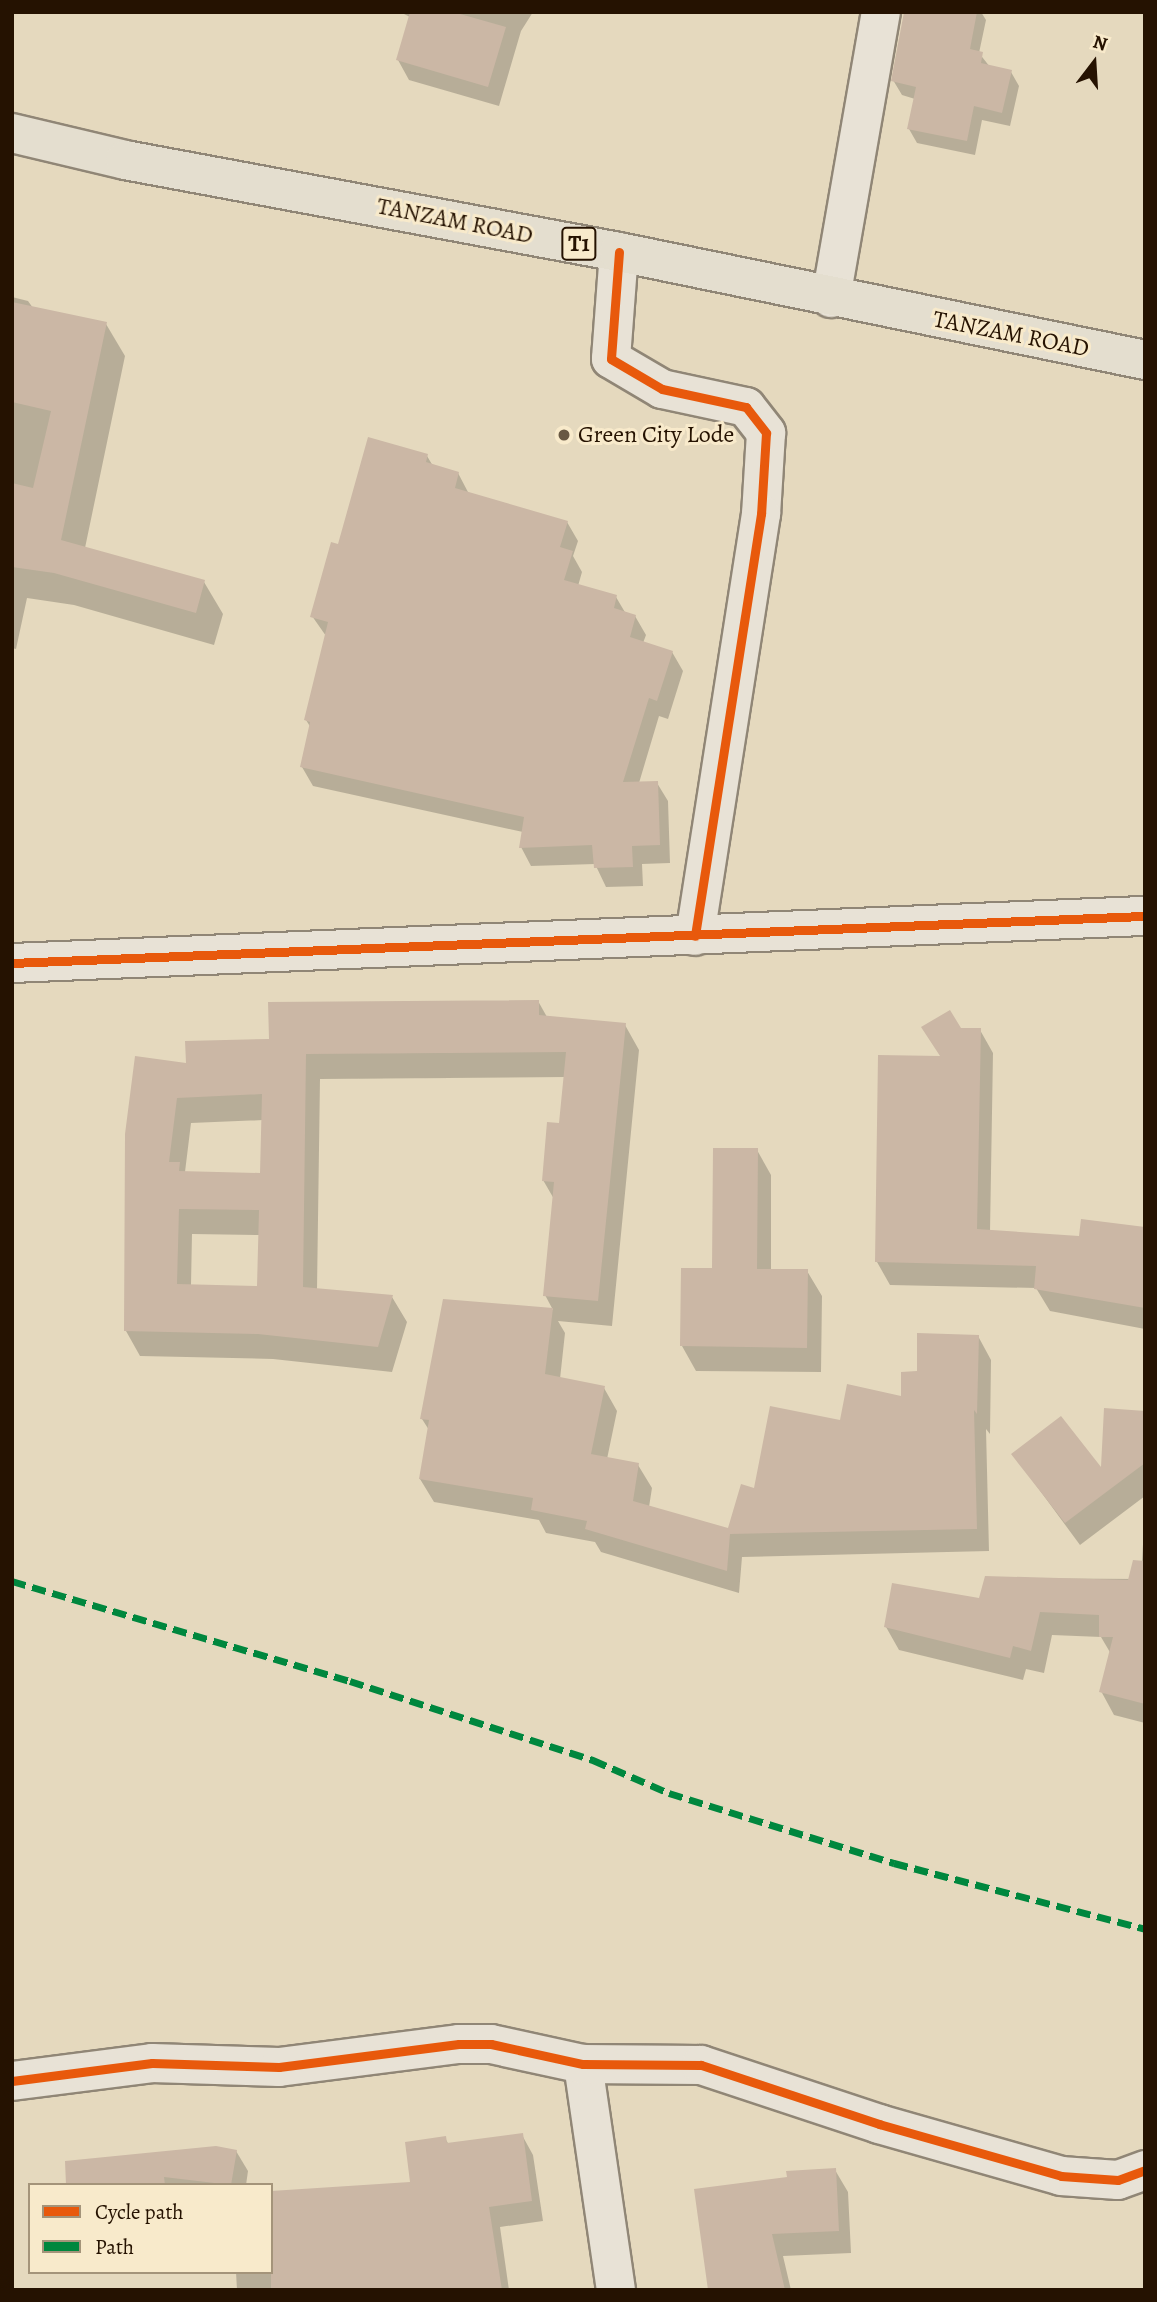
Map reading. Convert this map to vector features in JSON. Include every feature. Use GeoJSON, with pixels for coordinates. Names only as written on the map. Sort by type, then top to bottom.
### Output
{"type":"FeatureCollection","features":[{"type":"Feature","properties":{"kind":"highway","name":"TANZAM ROAD"},"geometry":{"type":"LineString","coordinates":[[12,133],[125,160],[619,252],[831,298],[1145,360]]}},
{"type":"Feature","properties":{"kind":"street"},"geometry":{"type":"LineString","coordinates":[[831,298],[881,12]]}},
{"type":"Feature","properties":{"kind":"street"},"geometry":{"type":"LineString","coordinates":[[619,252],[611,359],[662,389],[746,407],[766,433],[761,514],[695,936]]}},
{"type":"Feature","properties":{"kind":"street"},"geometry":{"type":"LineString","coordinates":[[12,963],[1145,916]]}},
{"type":"Feature","properties":{"kind":"street"},"geometry":{"type":"LineString","coordinates":[[12,2081],[152,2063],[279,2067],[459,2044],[520,2048],[583,2064],[701,2065],[879,2124],[1061,2176],[1118,2180],[1145,2170]]}},
{"type":"Feature","properties":{"kind":"street"},"geometry":{"type":"LineString","coordinates":[[583,2064],[616,2290]]}},
{"type":"Feature","properties":{"kind":"building"},"geometry":{"type":"Polygon","coordinates":[[[410,12],[453,12],[506,27],[488,87],[396,60],[410,12]]]}},
{"type":"Feature","properties":{"kind":"building"},"geometry":{"type":"Polygon","coordinates":[[[904,12],[977,12],[970,49],[983,52],[981,63],[1012,70],[1002,113],[974,106],[967,141],[907,129],[916,87],[891,81],[904,12]]]}},
{"type":"Feature","properties":{"kind":"building"},"geometry":{"type":"Polygon","coordinates":[[[12,302],[107,322],[61,540],[205,580],[196,613],[54,573],[12,567],[12,483],[33,488],[51,411],[12,402],[12,302]]]}},
{"type":"Feature","properties":{"kind":"building"},"geometry":{"type":"Polygon","coordinates":[[[368,437],[428,454],[426,462],[459,472],[455,488],[568,521],[560,547],[573,551],[564,580],[617,595],[614,608],[636,615],[630,637],[673,651],[657,701],[649,698],[623,782],[658,781],[660,845],[632,846],[633,867],[594,868],[592,845],[519,848],[524,817],[300,767],[310,722],[304,720],[328,622],[310,617],[331,542],[338,544],[368,437]]]}},
{"type":"Feature","properties":{"kind":"building"},"geometry":{"type":"Polygon","coordinates":[[[539,1000],[539,1015],[626,1023],[598,1301],[543,1296],[554,1182],[542,1181],[547,1122],[559,1123],[566,1052],[306,1054],[303,1287],[393,1295],[378,1347],[258,1334],[124,1331],[125,1134],[135,1056],[186,1063],[185,1041],[269,1039],[268,1002],[539,1000]],[[262,1094],[177,1098],[169,1162],[180,1162],[179,1171],[260,1173],[262,1094]],[[179,1209],[177,1284],[257,1286],[259,1210],[179,1209]]]}},
{"type":"Feature","properties":{"kind":"building"},"geometry":{"type":"Polygon","coordinates":[[[950,1010],[961,1028],[981,1028],[977,1229],[1079,1236],[1081,1219],[1145,1227],[1145,1308],[1034,1289],[1036,1266],[875,1262],[878,1055],[940,1056],[921,1027],[950,1010]]]}},
{"type":"Feature","properties":{"kind":"building"},"geometry":{"type":"Polygon","coordinates":[[[713,1148],[758,1148],[757,1269],[808,1269],[807,1348],[680,1346],[681,1268],[712,1268],[713,1148]]]}},
{"type":"Feature","properties":{"kind":"building"},"geometry":{"type":"Polygon","coordinates":[[[443,1299],[553,1308],[545,1374],[605,1386],[591,1454],[639,1463],[633,1501],[728,1528],[741,1484],[754,1488],[770,1406],[840,1420],[847,1384],[901,1396],[901,1372],[917,1371],[917,1333],[979,1335],[977,1414],[974,1410],[977,1529],[730,1534],[727,1571],[585,1529],[587,1521],[531,1510],[533,1498],[419,1479],[429,1420],[420,1419],[443,1299]]]}},
{"type":"Feature","properties":{"kind":"building"},"geometry":{"type":"Polygon","coordinates":[[[1104,1408],[1145,1411],[1145,1463],[1065,1523],[1011,1454],[1061,1416],[1101,1467],[1104,1408]]]}},
{"type":"Feature","properties":{"kind":"building"},"geometry":{"type":"Polygon","coordinates":[[[1133,1560],[1145,1561],[1145,1704],[1099,1692],[1113,1637],[1099,1637],[1099,1615],[1040,1612],[1031,1651],[1013,1646],[1010,1658],[884,1627],[892,1583],[979,1598],[985,1576],[1128,1580],[1133,1560]]]}},
{"type":"Feature","properties":{"kind":"building"},"geometry":{"type":"Polygon","coordinates":[[[523,2133],[532,2201],[489,2207],[502,2290],[271,2290],[273,2191],[410,2182],[405,2142],[446,2136],[447,2143],[523,2133]]]}},
{"type":"Feature","properties":{"kind":"building"},"geometry":{"type":"Polygon","coordinates":[[[216,2146],[237,2150],[231,2183],[164,2177],[165,2183],[66,2183],[65,2161],[216,2146]]]}},
{"type":"Feature","properties":{"kind":"building"},"geometry":{"type":"Polygon","coordinates":[[[836,2168],[839,2231],[772,2234],[785,2290],[708,2290],[694,2189],[787,2177],[786,2171],[836,2168]]]}},
{"type":"Feature","properties":{"kind":"marked path"},"geometry":{"type":"LineString","coordinates":[[12,1581],[350,1681],[593,1760],[669,1793],[894,1863],[1145,1929]]}},
{"type":"Feature","properties":{"kind":"cycle path"},"geometry":{"type":"LineString","coordinates":[[619,252],[611,359],[662,389],[746,407],[766,433],[761,514],[695,936]]}},
{"type":"Feature","properties":{"kind":"cycle path"},"geometry":{"type":"LineString","coordinates":[[12,963],[1145,916]]}},
{"type":"Feature","properties":{"kind":"cycle path"},"geometry":{"type":"LineString","coordinates":[[12,2081],[152,2063],[279,2067],[459,2044],[491,2044],[583,2064],[701,2065],[879,2124],[1061,2176],[1118,2180],[1145,2170]]}},
{"type":"Feature","properties":{"kind":"place","name":"Green City Lode"},"geometry":{"type":"Point","coordinates":[564,435]}}]}
